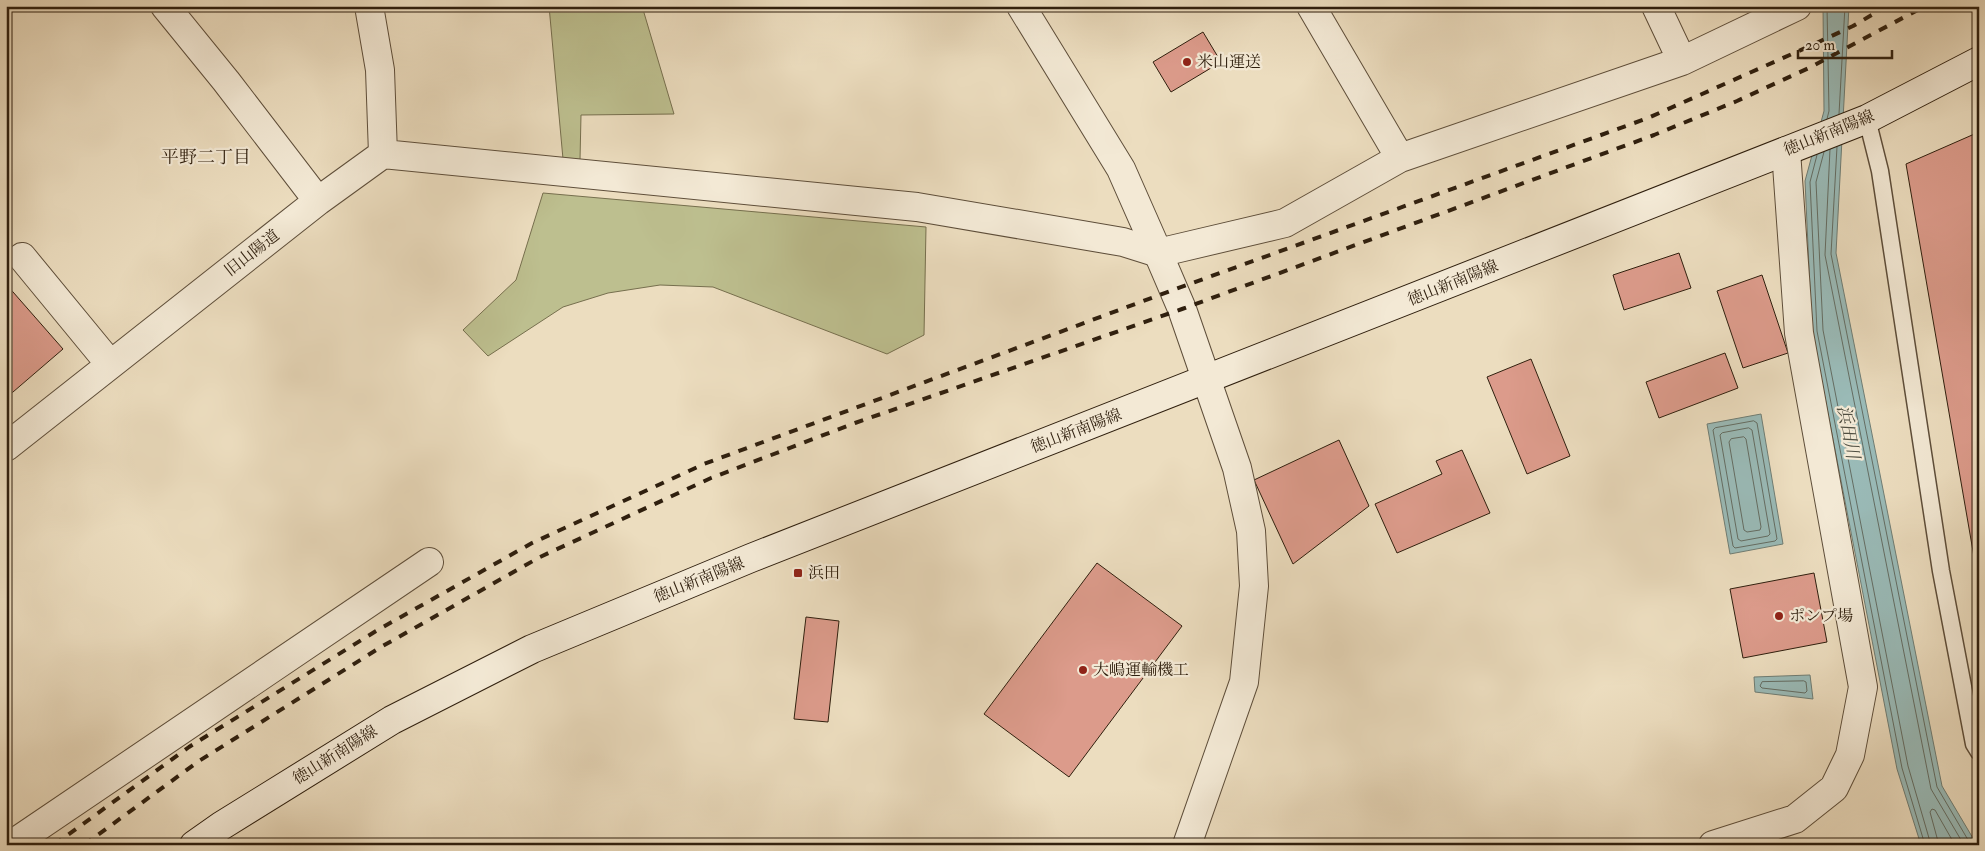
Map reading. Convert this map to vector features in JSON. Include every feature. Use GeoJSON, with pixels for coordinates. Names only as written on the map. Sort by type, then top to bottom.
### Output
{"type":"FeatureCollection","features":[{"type":"Feature","properties":{"kind":"street"},"geometry":{"type":"LineString","coordinates":[[164,6],[226,81],[318,201]]}},
{"type":"Feature","properties":{"kind":"street"},"geometry":{"type":"LineString","coordinates":[[369,6],[380,70],[383,154],[917,207],[1124,242],[1158,252],[1285,223],[1400,158],[1682,61],[1797,6]]}},
{"type":"Feature","properties":{"kind":"street"},"geometry":{"type":"LineString","coordinates":[[1021,6],[1120,169],[1158,252],[1182,309],[1237,468],[1251,531],[1254,586],[1244,682],[1187,845]]}},
{"type":"Feature","properties":{"kind":"street"},"geometry":{"type":"LineString","coordinates":[[1311,6],[1400,158]]}},
{"type":"Feature","properties":{"kind":"street"},"geometry":{"type":"LineString","coordinates":[[1656,6],[1682,61]]}},
{"type":"Feature","properties":{"kind":"street","name":"徳山新南陽線"},"geometry":{"type":"LineString","coordinates":[[194,845],[221,826],[392,720],[532,649],[752,558],[1857,123],[1979,61]]}},
{"type":"Feature","properties":{"kind":"street"},"geometry":{"type":"LineString","coordinates":[[1713,845],[1795,819],[1834,788],[1850,755],[1863,686],[1799,333],[1795,147]]}},
{"type":"Feature","properties":{"kind":"street","name":"旧山陽道"},"geometry":{"type":"LineString","coordinates":[[6,447],[318,201],[383,154]]}},
{"type":"Feature","properties":{"kind":"street"},"geometry":{"type":"LineString","coordinates":[[22,257],[110,364]]}},
{"type":"Feature","properties":{"kind":"street"},"geometry":{"type":"LineString","coordinates":[[11,845],[429,562]]}},
{"type":"Feature","properties":{"kind":"lane"},"geometry":{"type":"LineString","coordinates":[[1857,123],[1880,171],[1941,571],[1974,744],[1979,752]]}},
{"type":"Feature","properties":{"kind":"green space"},"geometry":{"type":"Polygon","coordinates":[[[549,6],[642,6],[674,114],[581,115],[580,160],[563,159],[549,6]]]}},
{"type":"Feature","properties":{"kind":"green space"},"geometry":{"type":"Polygon","coordinates":[[[543,193],[926,227],[924,335],[887,354],[713,287],[660,285],[608,293],[563,307],[488,356],[463,330],[516,280],[543,193]]]}},
{"type":"Feature","properties":{"kind":"water","name":"浜田川"},"geometry":{"type":"Polygon","coordinates":[[[1823,6],[1849,6],[1836,253],[1942,786],[1977,845],[1921,845],[1897,769],[1812,331],[1805,181],[1824,111],[1823,6]]]}},
{"type":"Feature","properties":{"kind":"water"},"geometry":{"type":"Polygon","coordinates":[[[1761,414],[1783,544],[1730,554],[1707,424],[1761,414]]]}},
{"type":"Feature","properties":{"kind":"water"},"geometry":{"type":"Polygon","coordinates":[[[1810,675],[1813,699],[1755,692],[1754,677],[1810,675]]]}},
{"type":"Feature","properties":{"kind":"building","name":"米山運送"},"geometry":{"type":"Polygon","coordinates":[[[1203,32],[1221,62],[1171,92],[1153,62],[1203,32]]]}},
{"type":"Feature","properties":{"kind":"building"},"geometry":{"type":"Polygon","coordinates":[[[1979,132],[1979,586],[1906,164],[1979,132]]]}},
{"type":"Feature","properties":{"kind":"building"},"geometry":{"type":"Polygon","coordinates":[[[1679,253],[1691,288],[1624,310],[1613,275],[1679,253]]]}},
{"type":"Feature","properties":{"kind":"building"},"geometry":{"type":"Polygon","coordinates":[[[1762,275],[1788,353],[1743,368],[1717,291],[1762,275]]]}},
{"type":"Feature","properties":{"kind":"building"},"geometry":{"type":"Polygon","coordinates":[[[6,284],[63,349],[6,398],[6,284]]]}},
{"type":"Feature","properties":{"kind":"building"},"geometry":{"type":"Polygon","coordinates":[[[1725,353],[1738,388],[1659,418],[1646,382],[1725,353]]]}},
{"type":"Feature","properties":{"kind":"building"},"geometry":{"type":"Polygon","coordinates":[[[1531,359],[1570,456],[1527,474],[1487,377],[1531,359]]]}},
{"type":"Feature","properties":{"kind":"building"},"geometry":{"type":"Polygon","coordinates":[[[1339,440],[1369,506],[1293,564],[1254,480],[1339,440]]]}},
{"type":"Feature","properties":{"kind":"building"},"geometry":{"type":"Polygon","coordinates":[[[1462,450],[1490,513],[1397,553],[1375,504],[1442,474],[1436,461],[1462,450]]]}},
{"type":"Feature","properties":{"kind":"building","name":"大嶋運輸機工"},"geometry":{"type":"Polygon","coordinates":[[[1097,563],[1182,626],[1069,777],[984,714],[1097,563]]]}},
{"type":"Feature","properties":{"kind":"building","name":"ポンプ場"},"geometry":{"type":"Polygon","coordinates":[[[1814,573],[1827,642],[1743,658],[1730,589],[1814,573]]]}},
{"type":"Feature","properties":{"kind":"building"},"geometry":{"type":"Polygon","coordinates":[[[806,617],[839,621],[828,722],[794,719],[806,617]]]}},
{"type":"Feature","properties":{"kind":"railway"},"geometry":{"type":"LineString","coordinates":[[54,845],[189,747],[376,631],[532,543],[704,464],[1173,290],[1648,118],[1853,26],[1887,6]]}},
{"type":"Feature","properties":{"kind":"railway"},"geometry":{"type":"LineString","coordinates":[[84,845],[199,761],[381,647],[540,557],[711,478],[855,423],[1182,309],[1654,135],[1737,101],[1811,67],[1925,6]]}},
{"type":"Feature","properties":{"kind":"place","name":"米山運送"},"geometry":{"type":"Point","coordinates":[1187,62]}},
{"type":"Feature","properties":{"kind":"place","name":"浜田"},"geometry":{"type":"Point","coordinates":[798,573]}},
{"type":"Feature","properties":{"kind":"place","name":"ポンプ場"},"geometry":{"type":"Point","coordinates":[1779,616]}},
{"type":"Feature","properties":{"kind":"place","name":"大嶋運輸機工"},"geometry":{"type":"Point","coordinates":[1083,670]}},
{"type":"Feature","properties":{"kind":"district","name":"平野二丁目"},"geometry":{"type":"Point","coordinates":[206,157]}}]}
